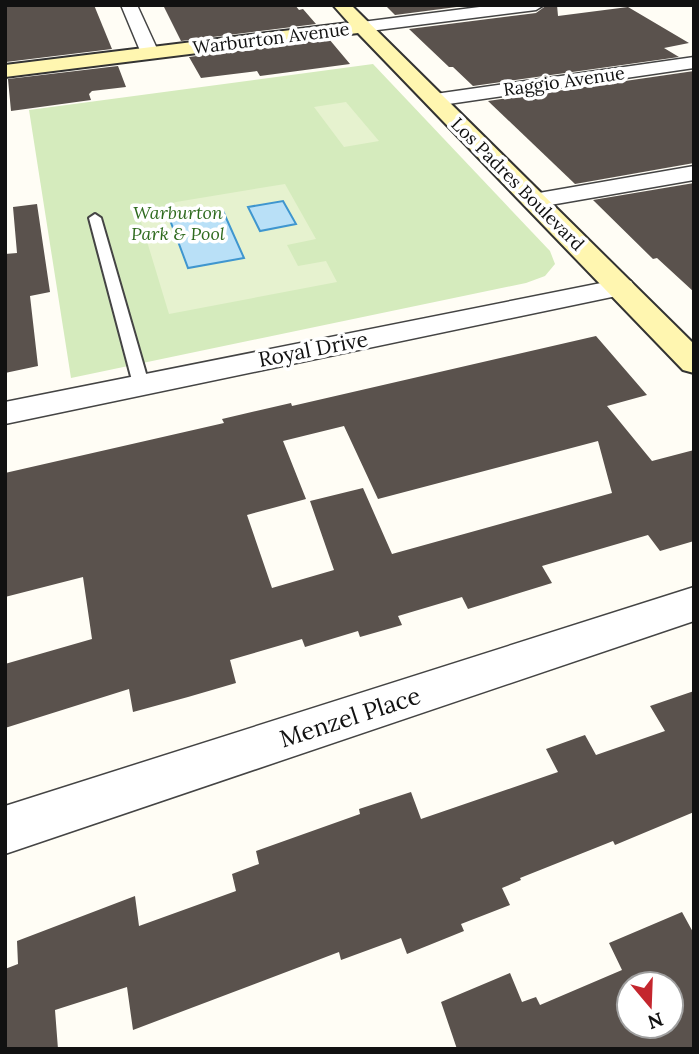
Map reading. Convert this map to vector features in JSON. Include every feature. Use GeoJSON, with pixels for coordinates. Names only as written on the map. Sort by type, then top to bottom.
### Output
{"type":"FeatureCollection","features":[{"type":"Feature","properties":{"kind":"street"},"geometry":{"type":"LineString","coordinates":[[129,5],[150,53]]}},
{"type":"Feature","properties":{"kind":"street","name":"Los Padres Boulevard"},"geometry":{"type":"LineString","coordinates":[[341,5],[691,357]]}},
{"type":"Feature","properties":{"kind":"street","name":"Warburton Avenue"},"geometry":{"type":"LineString","coordinates":[[5,71],[536,5]]}},
{"type":"Feature","properties":{"kind":"street","name":"Raggio Avenue"},"geometry":{"type":"LineString","coordinates":[[435,100],[694,62]]}},
{"type":"Feature","properties":{"kind":"street"},"geometry":{"type":"LineString","coordinates":[[533,201],[694,173]]}},
{"type":"Feature","properties":{"kind":"street","name":"Royal Drive"},"geometry":{"type":"LineString","coordinates":[[5,412],[621,287]]}},
{"type":"Feature","properties":{"kind":"street","name":"Menzel Place"},"geometry":{"type":"LineString","coordinates":[[5,830],[694,604]]}},
{"type":"Feature","properties":{"kind":"lane"},"geometry":{"type":"LineString","coordinates":[[95,218],[141,384]]}},
{"type":"Feature","properties":{"kind":"green space","name":"Warburton Park & Pool"},"geometry":{"type":"Polygon","coordinates":[[[373,64],[550,251],[555,264],[545,276],[526,283],[71,378],[29,110],[373,64]]]}},
{"type":"Feature","properties":{"kind":"green space"},"geometry":{"type":"Polygon","coordinates":[[[346,102],[379,141],[344,147],[314,107],[346,102]]]}},
{"type":"Feature","properties":{"kind":"green space"},"geometry":{"type":"Polygon","coordinates":[[[285,184],[316,239],[287,245],[298,266],[326,261],[337,282],[169,314],[139,215],[176,202],[285,184]]]}},
{"type":"Feature","properties":{"kind":"water"},"geometry":{"type":"Polygon","coordinates":[[[283,201],[296,224],[260,231],[248,207],[283,201]]]}},
{"type":"Feature","properties":{"kind":"water"},"geometry":{"type":"Polygon","coordinates":[[[223,211],[244,258],[188,268],[170,220],[223,211]]]}},
{"type":"Feature","properties":{"kind":"building"},"geometry":{"type":"Polygon","coordinates":[[[5,5],[94,5],[112,49],[6,62],[5,5]]]}},
{"type":"Feature","properties":{"kind":"building"},"geometry":{"type":"Polygon","coordinates":[[[163,5],[295,5],[299,10],[303,9],[316,24],[181,41],[163,5]]]}},
{"type":"Feature","properties":{"kind":"building"},"geometry":{"type":"Polygon","coordinates":[[[385,5],[472,5],[395,15],[385,5]]]}},
{"type":"Feature","properties":{"kind":"building"},"geometry":{"type":"Polygon","coordinates":[[[547,5],[557,5],[558,16],[628,7],[689,43],[664,48],[679,57],[473,86],[409,29],[536,13],[547,5]]]}},
{"type":"Feature","properties":{"kind":"building"},"geometry":{"type":"Polygon","coordinates":[[[329,39],[350,64],[260,76],[257,71],[201,78],[189,57],[329,39]]]}},
{"type":"Feature","properties":{"kind":"building"},"geometry":{"type":"Polygon","coordinates":[[[118,66],[126,87],[92,91],[89,94],[91,100],[11,111],[8,79],[118,66]]]}},
{"type":"Feature","properties":{"kind":"building"},"geometry":{"type":"Polygon","coordinates":[[[694,71],[694,163],[575,184],[488,101],[694,71]]]}},
{"type":"Feature","properties":{"kind":"building"},"geometry":{"type":"Polygon","coordinates":[[[694,183],[694,292],[657,258],[653,259],[593,200],[694,183]]]}},
{"type":"Feature","properties":{"kind":"building"},"geometry":{"type":"Polygon","coordinates":[[[37,204],[50,292],[30,296],[38,366],[5,373],[5,254],[17,253],[13,207],[37,204]]]}},
{"type":"Feature","properties":{"kind":"building"},"geometry":{"type":"Polygon","coordinates":[[[596,336],[647,395],[607,406],[652,461],[694,450],[694,541],[660,551],[648,535],[542,566],[552,583],[468,609],[462,597],[398,616],[402,625],[360,637],[358,631],[305,647],[302,639],[230,660],[236,683],[133,712],[129,689],[5,728],[5,664],[92,639],[83,577],[5,597],[5,473],[224,423],[222,419],[291,403],[292,406],[596,336]],[[344,426],[283,441],[306,499],[247,515],[272,588],[334,570],[310,501],[363,488],[392,554],[612,493],[598,441],[378,499],[344,426]]]}},
{"type":"Feature","properties":{"kind":"building"},"geometry":{"type":"Polygon","coordinates":[[[694,691],[694,812],[615,845],[613,841],[520,878],[521,880],[502,888],[510,905],[461,924],[464,931],[407,954],[401,938],[341,960],[339,952],[133,1030],[127,987],[55,1010],[58,1049],[5,1049],[5,969],[18,964],[17,941],[135,896],[139,926],[236,891],[232,874],[259,864],[256,851],[360,814],[359,809],[411,792],[421,819],[558,772],[546,749],[585,735],[596,755],[665,731],[650,706],[694,691]]]}},
{"type":"Feature","properties":{"kind":"building"},"geometry":{"type":"Polygon","coordinates":[[[682,912],[694,934],[694,1049],[457,1049],[441,1002],[510,973],[522,1002],[536,997],[540,1005],[615,973],[615,1040],[685,1040],[685,970],[622,970],[609,943],[682,912]]]}}]}
